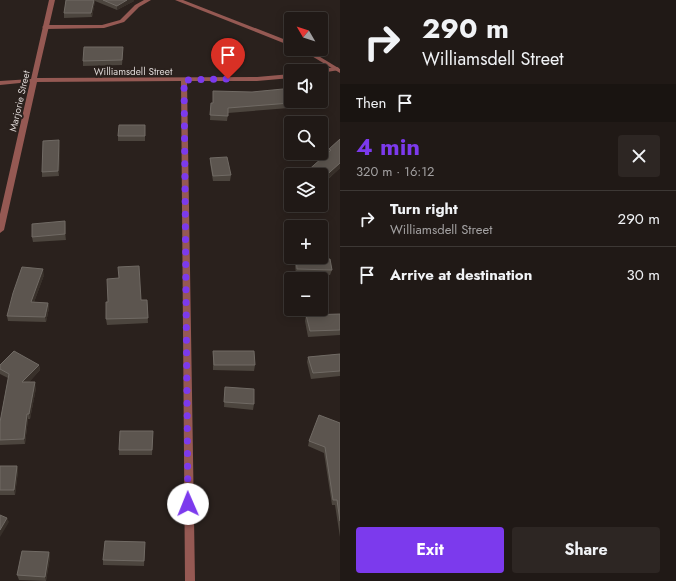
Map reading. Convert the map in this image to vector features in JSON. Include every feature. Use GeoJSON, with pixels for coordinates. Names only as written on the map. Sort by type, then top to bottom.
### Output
{"type":"FeatureCollection","features":[{"type":"Feature","properties":{"kind":"street","name":"Marjorie Street"},"geometry":{"type":"LineString","coordinates":[[0,230],[52,0]]}},
{"type":"Feature","properties":{"kind":"street"},"geometry":{"type":"LineString","coordinates":[[45,27],[102,27],[122,21],[137,6],[148,0]]}},
{"type":"Feature","properties":{"kind":"street"},"geometry":{"type":"LineString","coordinates":[[178,0],[284,41]]}},
{"type":"Feature","properties":{"kind":"street"},"geometry":{"type":"LineString","coordinates":[[315,56],[339,70]]}},
{"type":"Feature","properties":{"kind":"street"},"geometry":{"type":"LineString","coordinates":[[328,71],[339,70]]}},
{"type":"Feature","properties":{"kind":"street","name":"Williamsdell Street"},"geometry":{"type":"LineString","coordinates":[[0,83],[35,80],[184,80],[257,79],[284,77]]}},
{"type":"Feature","properties":{"kind":"street"},"geometry":{"type":"LineString","coordinates":[[184,80],[190,581]]}},
{"type":"Feature","properties":{"kind":"building"},"geometry":{"type":"Polygon","coordinates":[[[66,0],[94,0],[91,13],[64,13],[66,0]]]}},
{"type":"Feature","properties":{"kind":"building"},"geometry":{"type":"Polygon","coordinates":[[[103,0],[127,0],[117,6],[103,0]]]}},
{"type":"Feature","properties":{"kind":"building"},"geometry":{"type":"Polygon","coordinates":[[[84,47],[123,47],[122,60],[83,61],[84,47]]]}},
{"type":"Feature","properties":{"kind":"building"},"geometry":{"type":"Polygon","coordinates":[[[283,89],[284,103],[228,108],[228,116],[210,115],[211,103],[213,103],[213,91],[252,92],[283,89]]]}},
{"type":"Feature","properties":{"kind":"building"},"geometry":{"type":"Polygon","coordinates":[[[119,125],[145,125],[145,136],[118,136],[119,125]]]}},
{"type":"Feature","properties":{"kind":"building"},"geometry":{"type":"Polygon","coordinates":[[[340,139],[340,163],[328,174],[328,168],[311,168],[320,160],[328,160],[328,153],[331,150],[329,149],[340,139]]]}},
{"type":"Feature","properties":{"kind":"building"},"geometry":{"type":"Polygon","coordinates":[[[59,140],[58,171],[42,172],[43,141],[59,140]]]}},
{"type":"Feature","properties":{"kind":"building"},"geometry":{"type":"Polygon","coordinates":[[[227,157],[231,175],[213,176],[210,158],[227,157]]]}},
{"type":"Feature","properties":{"kind":"building"},"geometry":{"type":"Polygon","coordinates":[[[65,221],[65,234],[32,237],[32,224],[65,221]]]}},
{"type":"Feature","properties":{"kind":"building"},"geometry":{"type":"Polygon","coordinates":[[[328,259],[330,259],[332,270],[297,269],[297,264],[328,264],[328,259]]]}},
{"type":"Feature","properties":{"kind":"building"},"geometry":{"type":"Polygon","coordinates":[[[139,266],[141,300],[147,300],[148,318],[106,319],[106,302],[108,302],[107,279],[119,278],[118,267],[139,266]]]}},
{"type":"Feature","properties":{"kind":"building"},"geometry":{"type":"Polygon","coordinates":[[[22,267],[43,269],[31,302],[48,303],[45,317],[7,316],[22,267]]]}},
{"type":"Feature","properties":{"kind":"building"},"geometry":{"type":"Polygon","coordinates":[[[328,314],[340,314],[340,330],[310,331],[306,316],[328,316],[328,314]]]}},
{"type":"Feature","properties":{"kind":"building"},"geometry":{"type":"Polygon","coordinates":[[[14,351],[39,365],[22,382],[35,382],[29,414],[27,414],[24,439],[0,440],[0,422],[9,374],[0,369],[0,365],[14,351]]]}},
{"type":"Feature","properties":{"kind":"building"},"geometry":{"type":"Polygon","coordinates":[[[213,351],[254,351],[255,365],[214,365],[213,351]]]}},
{"type":"Feature","properties":{"kind":"building"},"geometry":{"type":"Polygon","coordinates":[[[340,354],[340,371],[313,373],[308,357],[340,354]]]}},
{"type":"Feature","properties":{"kind":"building"},"geometry":{"type":"Polygon","coordinates":[[[225,387],[254,389],[254,404],[224,402],[225,387]]]}},
{"type":"Feature","properties":{"kind":"building"},"geometry":{"type":"Polygon","coordinates":[[[319,415],[340,423],[340,521],[337,500],[333,500],[325,447],[309,441],[319,415]]]}},
{"type":"Feature","properties":{"kind":"building"},"geometry":{"type":"Polygon","coordinates":[[[120,431],[153,431],[152,450],[119,450],[120,431]]]}},
{"type":"Feature","properties":{"kind":"building"},"geometry":{"type":"Polygon","coordinates":[[[0,466],[17,466],[14,490],[0,490],[0,466]]]}},
{"type":"Feature","properties":{"kind":"building"},"geometry":{"type":"Polygon","coordinates":[[[0,515],[7,518],[0,530],[0,515]]]}},
{"type":"Feature","properties":{"kind":"building"},"geometry":{"type":"Polygon","coordinates":[[[105,541],[145,542],[144,561],[103,560],[105,541]]]}},
{"type":"Feature","properties":{"kind":"building"},"geometry":{"type":"Polygon","coordinates":[[[22,551],[49,552],[45,577],[17,575],[22,551]]]}},
{"type":"Feature","properties":{"kind":"route"},"geometry":{"type":"LineString","coordinates":[[188,504],[184,80],[228,79]]}}]}
